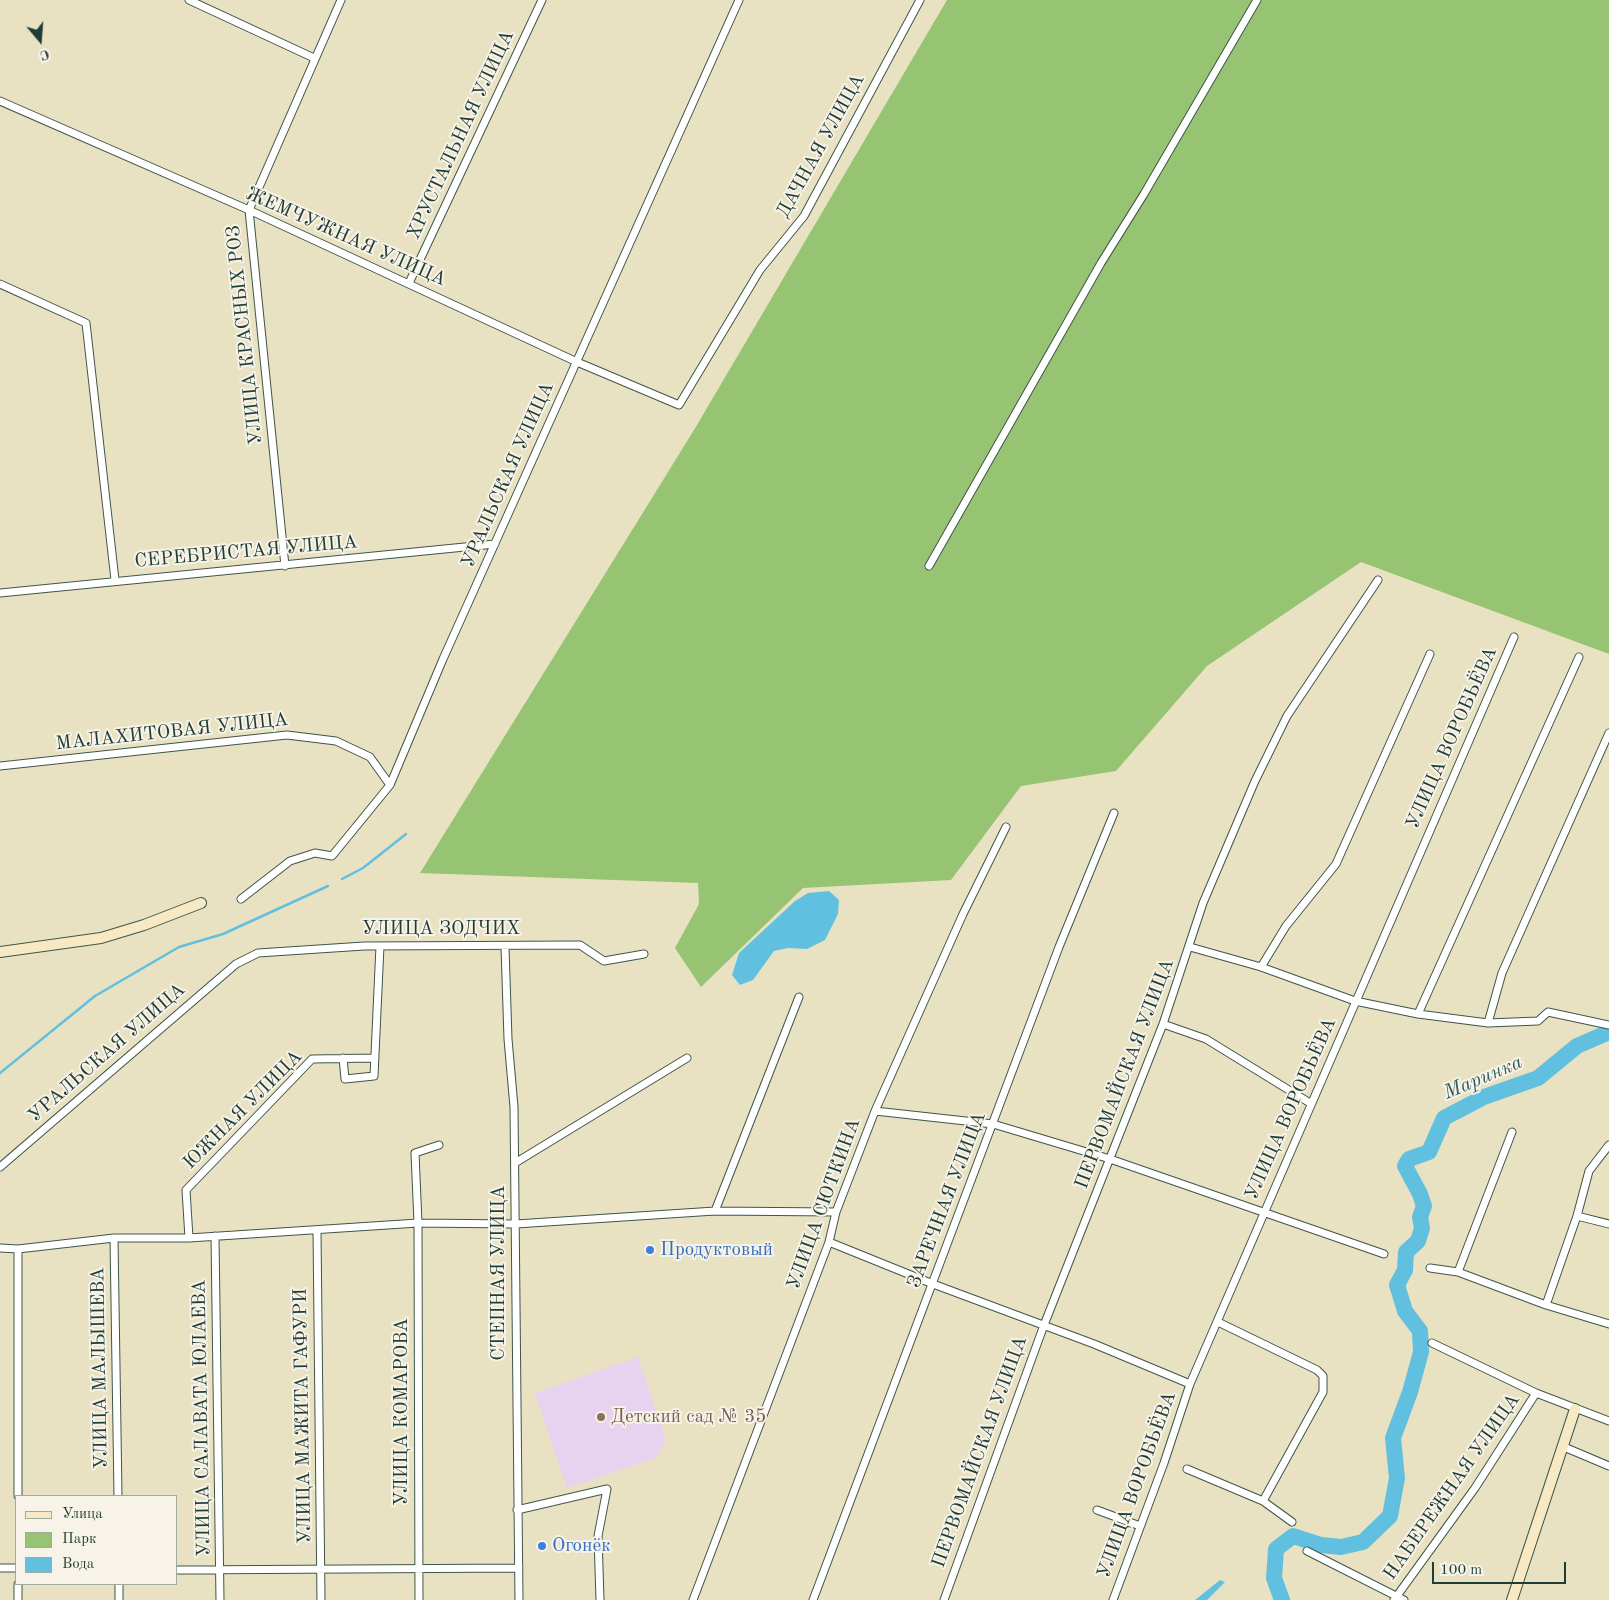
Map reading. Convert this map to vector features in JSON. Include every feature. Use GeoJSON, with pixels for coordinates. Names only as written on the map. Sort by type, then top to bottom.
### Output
{"type":"FeatureCollection","features":[{"type":"Feature","properties":{"kind":"street"},"geometry":{"type":"LineString","coordinates":[[189,0],[314,58]]}},
{"type":"Feature","properties":{"kind":"street","name":"УЛИЦА КРАСНЫХ РОЗ"},"geometry":{"type":"LineString","coordinates":[[285,566],[249,210],[341,0]]}},
{"type":"Feature","properties":{"kind":"street","name":"ХРУСТАЛЬНАЯ УЛИЦА"},"geometry":{"type":"LineString","coordinates":[[410,283],[542,0]]}},
{"type":"Feature","properties":{"kind":"street","name":"УРАЛЬСКАЯ УЛИЦА"},"geometry":{"type":"LineString","coordinates":[[241,899],[290,860],[315,853],[332,856],[390,785],[494,544],[739,0]]}},
{"type":"Feature","properties":{"kind":"street","name":"ДАЧНАЯ УЛИЦА"},"geometry":{"type":"LineString","coordinates":[[678,404],[760,270],[804,216],[920,0]]}},
{"type":"Feature","properties":{"kind":"street"},"geometry":{"type":"LineString","coordinates":[[929,566],[1101,263],[1144,194],[1256,0]]}},
{"type":"Feature","properties":{"kind":"street","name":"ЖЕМЧУЖНАЯ УЛИЦА"},"geometry":{"type":"LineString","coordinates":[[0,101],[249,210],[577,362],[678,404]]}},
{"type":"Feature","properties":{"kind":"street"},"geometry":{"type":"LineString","coordinates":[[0,284],[86,323],[115,580]]}},
{"type":"Feature","properties":{"kind":"street","name":"СЕРЕБРИСТАЯ УЛИЦА"},"geometry":{"type":"LineString","coordinates":[[0,593],[115,580],[285,566],[494,544]]}},
{"type":"Feature","properties":{"kind":"street","name":"ПЕРВОМАЙСКАЯ УЛИЦА"},"geometry":{"type":"LineString","coordinates":[[944,1600],[1044,1325],[1163,1024],[1203,903],[1255,782],[1287,716],[1378,580]]}},
{"type":"Feature","properties":{"kind":"street","name":"УЛИЦА ВОРОБЬЁВА"},"geometry":{"type":"LineString","coordinates":[[1113,1600],[1190,1384],[1310,1103],[1514,637]]}},
{"type":"Feature","properties":{"kind":"street"},"geometry":{"type":"LineString","coordinates":[[1261,967],[1286,926],[1336,864],[1430,654]]}},
{"type":"Feature","properties":{"kind":"street"},"geometry":{"type":"LineString","coordinates":[[1418,1014],[1579,657]]}},
{"type":"Feature","properties":{"kind":"street"},"geometry":{"type":"LineString","coordinates":[[1488,1023],[1502,973],[1609,733]]}},
{"type":"Feature","properties":{"kind":"street","name":"МАЛАХИТОВАЯ УЛИЦА"},"geometry":{"type":"LineString","coordinates":[[0,766],[287,735],[336,741],[370,757],[390,785]]}},
{"type":"Feature","properties":{"kind":"street","name":"ЗАРЕЧНАЯ УЛИЦА"},"geometry":{"type":"LineString","coordinates":[[813,1600],[1059,947],[1114,813]]}},
{"type":"Feature","properties":{"kind":"street","name":"УЛИЦА СЮТКИНА"},"geometry":{"type":"LineString","coordinates":[[693,1600],[829,1242],[836,1212],[874,1111],[963,914],[1006,827]]}},
{"type":"Feature","properties":{"kind":"street"},"geometry":{"type":"LineString","coordinates":[[0,952],[101,938],[144,925],[201,903]]}},
{"type":"Feature","properties":{"kind":"street","name":"УЛИЦА ЗОДЧИХ"},"geometry":{"type":"LineString","coordinates":[[236,964],[258,953],[380,946],[580,945],[604,961],[644,954]]}},
{"type":"Feature","properties":{"kind":"street"},"geometry":{"type":"LineString","coordinates":[[343,1058],[345,1079],[374,1076],[373,1058],[380,946]]}},
{"type":"Feature","properties":{"kind":"street","name":"СТЕПНАЯ УЛИЦА"},"geometry":{"type":"LineString","coordinates":[[505,946],[515,1163],[515,1384],[518,1600]]}},
{"type":"Feature","properties":{"kind":"street"},"geometry":{"type":"LineString","coordinates":[[1190,947],[1261,967],[1355,1001],[1418,1014],[1488,1023],[1538,1021],[1548,1012],[1609,1025]]}},
{"type":"Feature","properties":{"kind":"street","name":"УРАЛЬСКАЯ УЛИЦА"},"geometry":{"type":"LineString","coordinates":[[0,1167],[236,964]]}},
{"type":"Feature","properties":{"kind":"street"},"geometry":{"type":"LineString","coordinates":[[715,1211],[799,997]]}},
{"type":"Feature","properties":{"kind":"street"},"geometry":{"type":"LineString","coordinates":[[1163,1024],[1206,1039],[1310,1103]]}},
{"type":"Feature","properties":{"kind":"street","name":"ЮЖНАЯ УЛИЦА"},"geometry":{"type":"LineString","coordinates":[[189,1238],[186,1190],[312,1059],[373,1058]]}},
{"type":"Feature","properties":{"kind":"street"},"geometry":{"type":"LineString","coordinates":[[515,1163],[687,1058]]}},
{"type":"Feature","properties":{"kind":"street"},"geometry":{"type":"LineString","coordinates":[[874,1111],[993,1124],[1110,1159],[1384,1254]]}},
{"type":"Feature","properties":{"kind":"street"},"geometry":{"type":"LineString","coordinates":[[1458,1272],[1512,1132]]}},
{"type":"Feature","properties":{"kind":"street","name":"УЛИЦА КОМАРОВА"},"geometry":{"type":"LineString","coordinates":[[419,1600],[418,1223],[415,1153],[439,1145]]}},
{"type":"Feature","properties":{"kind":"street"},"geometry":{"type":"LineString","coordinates":[[1546,1305],[1577,1216],[1589,1171],[1609,1145]]}},
{"type":"Feature","properties":{"kind":"street"},"geometry":{"type":"LineString","coordinates":[[0,1248],[18,1249],[114,1238],[189,1238],[418,1223],[516,1224],[715,1211],[836,1212]]}},
{"type":"Feature","properties":{"kind":"street"},"geometry":{"type":"LineString","coordinates":[[1577,1216],[1609,1224]]}},
{"type":"Feature","properties":{"kind":"street","name":"УЛИЦА МАЖИТА ГАФУРИ"},"geometry":{"type":"LineString","coordinates":[[317,1231],[321,1600]]}},
{"type":"Feature","properties":{"kind":"street","name":"УЛИЦА САЛАВАТА ЮЛАЕВА"},"geometry":{"type":"LineString","coordinates":[[215,1236],[220,1600]]}},
{"type":"Feature","properties":{"kind":"street","name":"УЛИЦА МАЛЫШЕВА"},"geometry":{"type":"LineString","coordinates":[[114,1238],[118,1495]]}},
{"type":"Feature","properties":{"kind":"street"},"geometry":{"type":"LineString","coordinates":[[829,1242],[1190,1384]]}},
{"type":"Feature","properties":{"kind":"street"},"geometry":{"type":"LineString","coordinates":[[18,1249],[18,1495]]}},
{"type":"Feature","properties":{"kind":"street"},"geometry":{"type":"LineString","coordinates":[[1430,1268],[1458,1272],[1546,1305],[1609,1324]]}},
{"type":"Feature","properties":{"kind":"street"},"geometry":{"type":"LineString","coordinates":[[1218,1322],[1317,1370],[1323,1376],[1323,1392],[1264,1501]]}},
{"type":"Feature","properties":{"kind":"street"},"geometry":{"type":"LineString","coordinates":[[1432,1343],[1536,1393],[1609,1421]]}},
{"type":"Feature","properties":{"kind":"street","name":"НАБЕРЕЖНАЯ УЛИЦА"},"geometry":{"type":"LineString","coordinates":[[1395,1599],[1475,1488],[1536,1393]]}},
{"type":"Feature","properties":{"kind":"street"},"geometry":{"type":"LineString","coordinates":[[1512,1600],[1575,1408]]}},
{"type":"Feature","properties":{"kind":"street"},"geometry":{"type":"LineString","coordinates":[[1564,1446],[1609,1466]]}},
{"type":"Feature","properties":{"kind":"street"},"geometry":{"type":"LineString","coordinates":[[1187,1469],[1264,1501],[1292,1522]]}},
{"type":"Feature","properties":{"kind":"street"},"geometry":{"type":"LineString","coordinates":[[518,1510],[607,1489],[598,1536],[600,1600]]}},
{"type":"Feature","properties":{"kind":"street"},"geometry":{"type":"LineString","coordinates":[[1097,1510],[1140,1526]]}},
{"type":"Feature","properties":{"kind":"street"},"geometry":{"type":"LineString","coordinates":[[1307,1551],[1395,1599],[1404,1600]]}},
{"type":"Feature","properties":{"kind":"street"},"geometry":{"type":"LineString","coordinates":[[0,1568],[15,1568]]}},
{"type":"Feature","properties":{"kind":"street"},"geometry":{"type":"LineString","coordinates":[[178,1570],[519,1568]]}},
{"type":"Feature","properties":{"kind":"street"},"geometry":{"type":"LineString","coordinates":[[18,1585],[18,1600]]}},
{"type":"Feature","properties":{"kind":"street"},"geometry":{"type":"LineString","coordinates":[[119,1585],[119,1600]]}},
{"type":"Feature","properties":{"kind":"shaded area","name":"Детский сад № 35"},"geometry":{"type":"Polygon","coordinates":[[[638,1357],[666,1440],[656,1458],[567,1488],[535,1393],[638,1357]]]}},
{"type":"Feature","properties":{"kind":"green space"},"geometry":{"type":"Polygon","coordinates":[[[947,0],[1609,0],[1609,654],[1361,562],[1207,666],[1116,771],[1021,786],[951,880],[803,888],[701,987],[675,948],[699,904],[698,883],[420,873],[694,430],[947,0]]]}},
{"type":"Feature","properties":{"kind":"water"},"geometry":{"type":"Polygon","coordinates":[[[829,891],[839,900],[838,914],[825,940],[807,949],[788,948],[774,951],[753,980],[740,985],[732,975],[739,953],[795,901],[808,893],[829,891]]]}},
{"type":"Feature","properties":{"kind":"water"},"geometry":{"type":"Polygon","coordinates":[[[1220,1580],[1225,1582],[1207,1600],[1195,1600],[1220,1580]]]}},
{"type":"Feature","properties":{"kind":"waterway"},"geometry":{"type":"LineString","coordinates":[[342,879],[363,868],[406,834]]}},
{"type":"Feature","properties":{"kind":"waterway"},"geometry":{"type":"LineString","coordinates":[[0,1073],[95,996],[179,947],[223,934],[328,886]]}},
{"type":"Feature","properties":{"kind":"waterway","name":"Маринка"},"geometry":{"type":"LineString","coordinates":[[1282,1600],[1274,1578],[1276,1549],[1293,1536],[1321,1545],[1341,1547],[1363,1542],[1390,1516],[1397,1478],[1393,1438],[1410,1392],[1421,1352],[1420,1331],[1405,1311],[1397,1285],[1405,1270],[1406,1252],[1418,1241],[1422,1228],[1420,1217],[1424,1206],[1420,1194],[1405,1166],[1409,1159],[1429,1152],[1444,1118],[1484,1097],[1538,1078],[1577,1046],[1609,1032]]}},
{"type":"Feature","properties":{"kind":"place","name":"Продуктовый"},"geometry":{"type":"Point","coordinates":[650,1250]}},
{"type":"Feature","properties":{"kind":"place","name":"Детский сад № 35"},"geometry":{"type":"Point","coordinates":[601,1417]}},
{"type":"Feature","properties":{"kind":"place","name":"Огонёк"},"geometry":{"type":"Point","coordinates":[542,1546]}}]}
